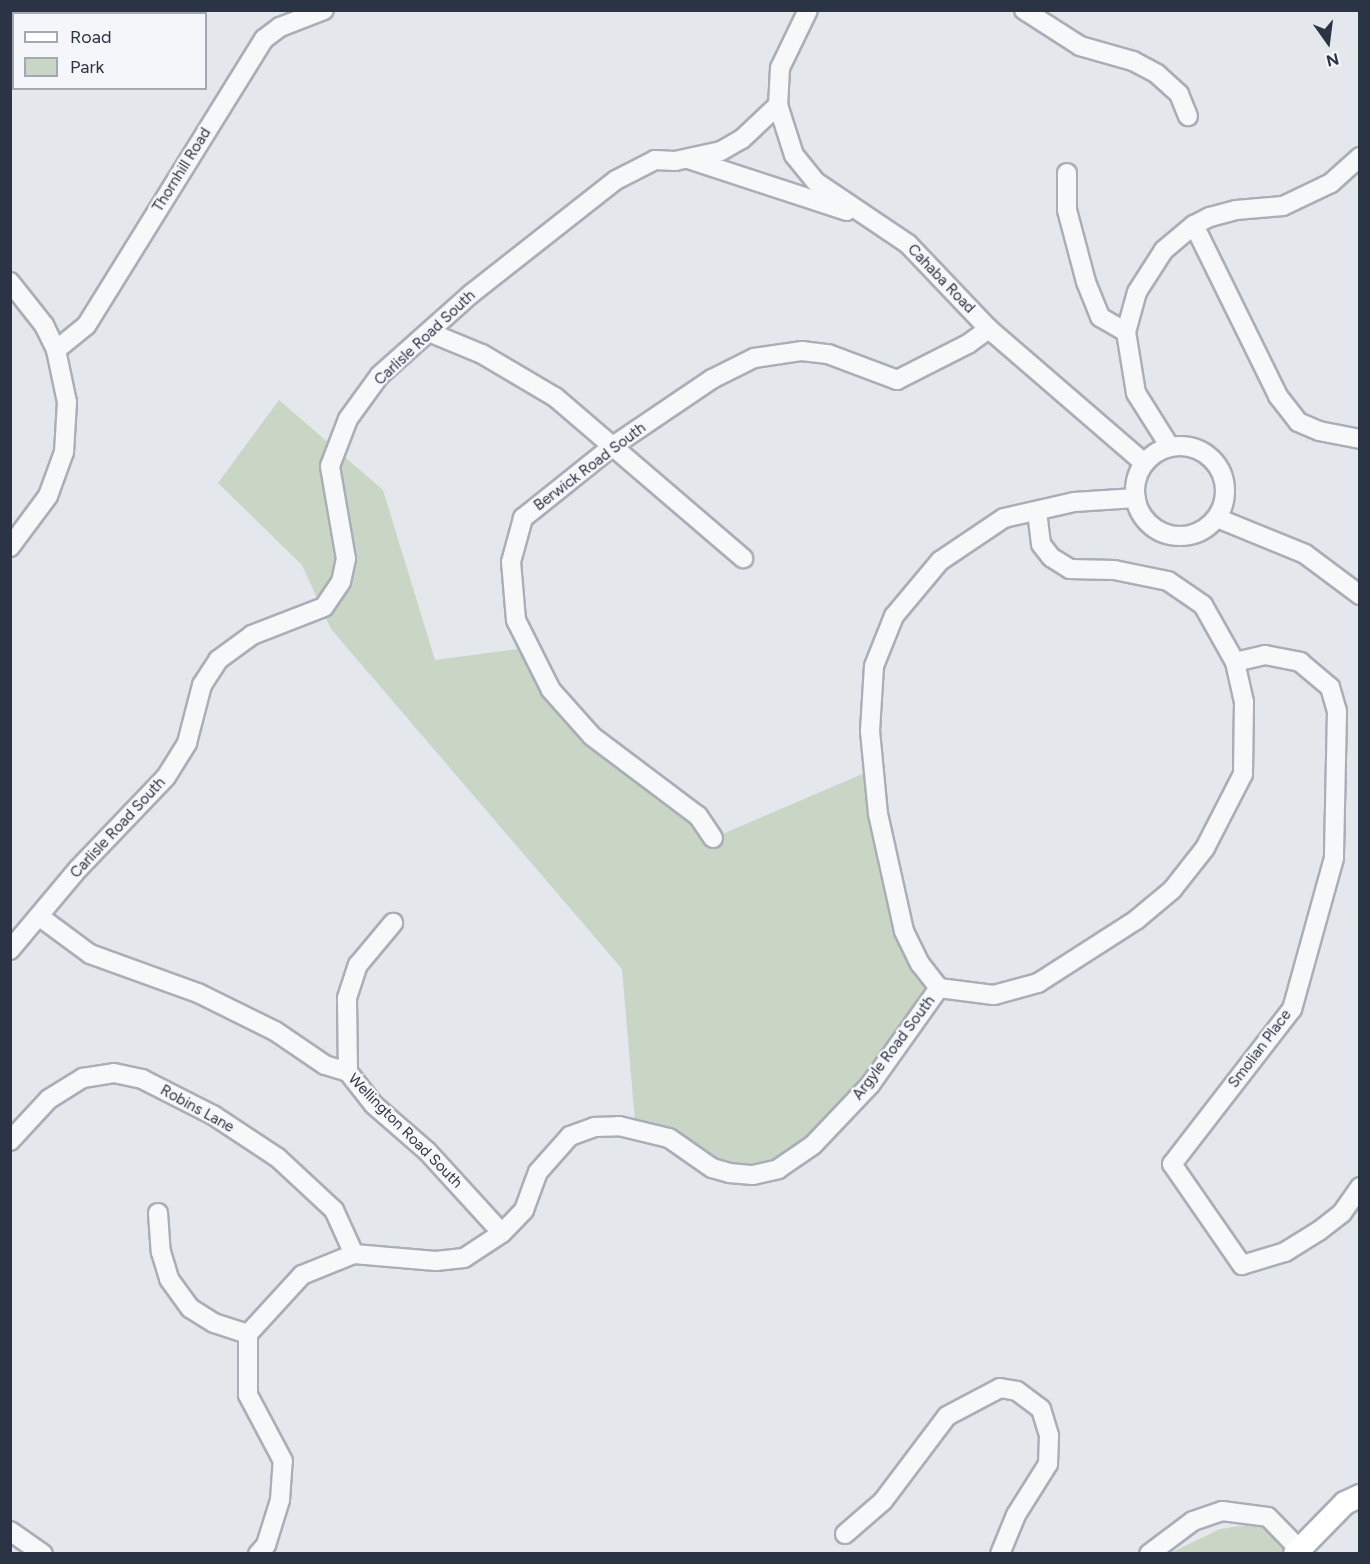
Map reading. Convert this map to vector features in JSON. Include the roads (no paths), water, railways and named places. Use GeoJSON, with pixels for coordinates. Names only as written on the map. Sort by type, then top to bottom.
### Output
{"type":"FeatureCollection","features":[{"type":"Feature","properties":{"kind":"main road"},"geometry":{"type":"LineString","coordinates":[[1296,1551],[1345,1503],[1359,1496]]}},
{"type":"Feature","properties":{"kind":"street","name":"Thornhill Road"},"geometry":{"type":"LineString","coordinates":[[56,350],[86,326],[264,39],[280,27],[324,10]]}},
{"type":"Feature","properties":{"kind":"street","name":"Cahaba Road"},"geometry":{"type":"LineString","coordinates":[[808,10],[780,68],[778,105],[794,155],[816,182],[908,244],[989,329],[1144,463]]}},
{"type":"Feature","properties":{"kind":"street"},"geometry":{"type":"LineString","coordinates":[[1024,10],[1080,46],[1133,61],[1157,74],[1179,94],[1188,116]]}},
{"type":"Feature","properties":{"kind":"street","name":"Carlisle Road South"},"geometry":{"type":"LineString","coordinates":[[10,950],[78,869],[166,777],[187,743],[202,685],[218,660],[252,635],[324,607],[341,582],[346,559],[330,466],[348,419],[380,375],[431,333],[471,294],[616,180],[655,160],[686,158],[721,151],[742,139],[778,105]]}},
{"type":"Feature","properties":{"kind":"street"},"geometry":{"type":"LineString","coordinates":[[1170,447],[1136,393],[1126,332],[1137,292],[1164,250],[1194,225],[1236,210],[1283,206],[1331,183],[1359,157]]}},
{"type":"Feature","properties":{"kind":"street"},"geometry":{"type":"LineString","coordinates":[[686,158],[872,219]]}},
{"type":"Feature","properties":{"kind":"street"},"geometry":{"type":"LineString","coordinates":[[1067,173],[1067,210],[1086,282],[1100,317],[1126,332]]}},
{"type":"Feature","properties":{"kind":"street"},"geometry":{"type":"LineString","coordinates":[[1194,225],[1278,396],[1298,422],[1319,432],[1359,439]]}},
{"type":"Feature","properties":{"kind":"street"},"geometry":{"type":"LineString","coordinates":[[10,282],[44,325],[56,350],[67,402],[64,452],[48,496],[10,548]]}},
{"type":"Feature","properties":{"kind":"street","name":"Berwick Road South"},"geometry":{"type":"LineString","coordinates":[[713,838],[698,816],[592,736],[558,698],[516,620],[511,562],[523,518],[613,447],[712,379],[754,358],[802,351],[828,354],[897,380],[989,329]]}},
{"type":"Feature","properties":{"kind":"street"},"geometry":{"type":"LineString","coordinates":[[431,333],[482,354],[532,382],[613,447],[743,558]]}},
{"type":"Feature","properties":{"kind":"street"},"geometry":{"type":"LineString","coordinates":[[1170,447],[1202,451],[1217,465],[1226,494],[1217,518],[1195,534],[1166,534],[1143,516],[1136,498],[1136,484],[1144,463],[1170,447]]}},
{"type":"Feature","properties":{"kind":"street","name":"Argyle Road South"},"geometry":{"type":"LineString","coordinates":[[249,1334],[302,1275],[354,1254],[436,1261],[464,1258],[502,1233],[524,1210],[538,1172],[570,1136],[595,1127],[619,1126],[669,1138],[712,1168],[729,1173],[753,1175],[778,1169],[813,1145],[870,1085],[939,988],[920,964],[904,931],[883,836],[870,731],[874,666],[894,616],[940,561],[1005,518],[1074,502],[1136,498]]}},
{"type":"Feature","properties":{"kind":"street"},"geometry":{"type":"LineString","coordinates":[[939,988],[994,995],[1038,983],[1136,921],[1172,890],[1205,848],[1243,774],[1244,702],[1235,662],[1203,605],[1168,581],[1114,570],[1070,569],[1051,557],[1041,544],[1037,512]]}},
{"type":"Feature","properties":{"kind":"street"},"geometry":{"type":"LineString","coordinates":[[1217,518],[1305,554],[1359,595]]}},
{"type":"Feature","properties":{"kind":"street","name":"Smolian Place"},"geometry":{"type":"LineString","coordinates":[[1235,662],[1265,655],[1300,662],[1330,687],[1337,711],[1334,858],[1292,1009],[1172,1164],[1242,1265],[1285,1252],[1319,1231],[1342,1213],[1359,1187]]}},
{"type":"Feature","properties":{"kind":"street","name":"Wellington Road South"},"geometry":{"type":"LineString","coordinates":[[40,917],[90,954],[198,993],[275,1031],[325,1065],[348,1072],[374,1105],[427,1150],[502,1233]]}},
{"type":"Feature","properties":{"kind":"street"},"geometry":{"type":"LineString","coordinates":[[348,1072],[347,998],[357,965],[393,923]]}},
{"type":"Feature","properties":{"kind":"street","name":"Robins Lane"},"geometry":{"type":"LineString","coordinates":[[10,1141],[49,1099],[83,1078],[114,1073],[142,1079],[213,1115],[278,1158],[334,1210],[354,1254]]}},
{"type":"Feature","properties":{"kind":"street"},"geometry":{"type":"LineString","coordinates":[[158,1213],[161,1252],[169,1279],[190,1308],[214,1323],[249,1334],[248,1395],[283,1461],[280,1500],[266,1545],[258,1554]]}},
{"type":"Feature","properties":{"kind":"street"},"geometry":{"type":"LineString","coordinates":[[845,1534],[884,1501],[947,1416],[1000,1388],[1017,1391],[1041,1408],[1049,1436],[1048,1464],[1016,1515],[1000,1554]]}},
{"type":"Feature","properties":{"kind":"street"},"geometry":{"type":"LineString","coordinates":[[1149,1554],[1193,1521],[1222,1511],[1268,1517],[1296,1551]]}},
{"type":"Feature","properties":{"kind":"street"},"geometry":{"type":"LineString","coordinates":[[10,1531],[43,1554]]}}]}
